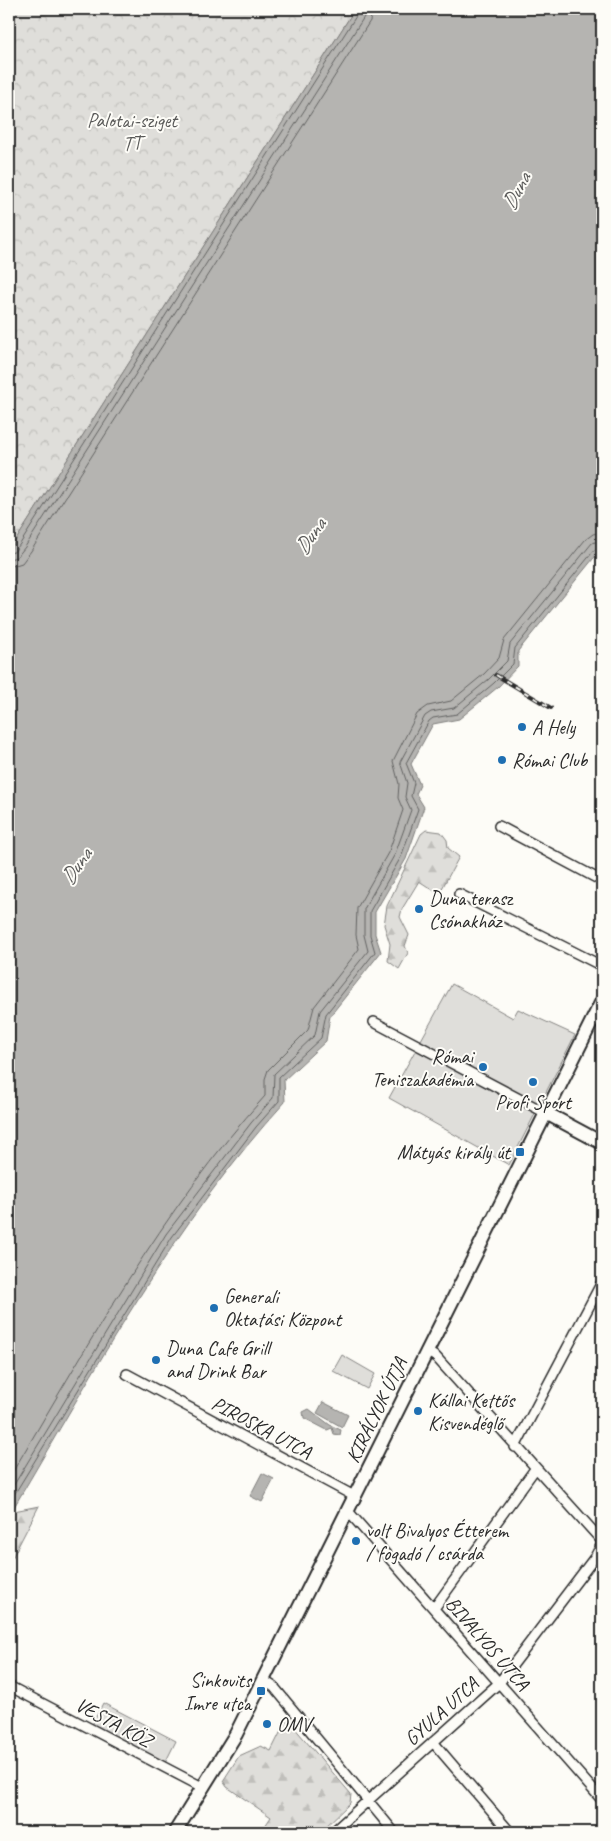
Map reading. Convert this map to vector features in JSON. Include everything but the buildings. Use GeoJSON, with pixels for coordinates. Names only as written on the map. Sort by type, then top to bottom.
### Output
{"type":"FeatureCollection","features":[{"type":"Feature","properties":{"kind":"street"},"geometry":{"type":"LineString","coordinates":[[499,826],[602,881]]}},
{"type":"Feature","properties":{"kind":"street"},"geometry":{"type":"LineString","coordinates":[[458,894],[602,966]]}},
{"type":"Feature","properties":{"kind":"street","name":"KIRÁLYOK ÚTJA"},"geometry":{"type":"LineString","coordinates":[[175,1832],[228,1748],[263,1680],[602,1001]]}},
{"type":"Feature","properties":{"kind":"street"},"geometry":{"type":"LineString","coordinates":[[374,1022],[602,1143]]}},
{"type":"Feature","properties":{"kind":"street"},"geometry":{"type":"LineString","coordinates":[[515,1447],[602,1282]]}},
{"type":"Feature","properties":{"kind":"street"},"geometry":{"type":"LineString","coordinates":[[426,1351],[436,1358],[602,1543]]}},
{"type":"Feature","properties":{"kind":"street","name":"PIROSKA UTCA"},"geometry":{"type":"LineString","coordinates":[[127,1374],[354,1496]]}},
{"type":"Feature","properties":{"kind":"street"},"geometry":{"type":"LineString","coordinates":[[435,1607],[535,1469]]}},
{"type":"Feature","properties":{"kind":"street","name":"BIVALYOS UTCA"},"geometry":{"type":"LineString","coordinates":[[347,1510],[435,1607],[602,1800]]}},
{"type":"Feature","properties":{"kind":"street","name":"GYULA UTCA"},"geometry":{"type":"LineString","coordinates":[[333,1832],[499,1683],[602,1543]]}},
{"type":"Feature","properties":{"kind":"street"},"geometry":{"type":"LineString","coordinates":[[263,1680],[274,1687],[394,1832]]}},
{"type":"Feature","properties":{"kind":"street","name":"VESTA KÖZ"},"geometry":{"type":"LineString","coordinates":[[9,1686],[204,1788]]}},
{"type":"Feature","properties":{"kind":"street"},"geometry":{"type":"LineString","coordinates":[[433,1742],[510,1832]]}},
{"type":"Feature","properties":{"kind":"green space","name":"Palotai-sziget TT"},"geometry":{"type":"Polygon","coordinates":[[[9,9],[355,9],[9,551],[9,9]]]}},
{"type":"Feature","properties":{"kind":"green space"},"geometry":{"type":"Polygon","coordinates":[[[426,830],[441,832],[447,840],[448,848],[459,857],[439,894],[419,881],[402,909],[400,917],[409,935],[405,946],[408,953],[399,969],[388,961],[390,944],[384,925],[387,906],[421,834],[426,830]]]}},
{"type":"Feature","properties":{"kind":"green space","name":"Római Teniszakadémia"},"geometry":{"type":"Polygon","coordinates":[[[452,984],[513,1018],[518,1009],[575,1035],[509,1165],[389,1098],[452,984]]]}},
{"type":"Feature","properties":{"kind":"green space"},"geometry":{"type":"Polygon","coordinates":[[[342,1355],[375,1374],[367,1389],[333,1371],[342,1355]]]}},
{"type":"Feature","properties":{"kind":"green space"},"geometry":{"type":"Polygon","coordinates":[[[39,1506],[9,1564],[9,1512],[39,1506]]]}},
{"type":"Feature","properties":{"kind":"green space"},"geometry":{"type":"Polygon","coordinates":[[[103,1703],[176,1741],[165,1763],[92,1725],[103,1703]]]}},
{"type":"Feature","properties":{"kind":"green space"},"geometry":{"type":"Polygon","coordinates":[[[287,1719],[351,1794],[350,1803],[320,1832],[261,1832],[271,1817],[227,1787],[223,1781],[239,1756],[261,1746],[271,1751],[287,1719]]]}},
{"type":"Feature","properties":{"kind":"water","name":"Duna"},"geometry":{"type":"Polygon","coordinates":[[[355,9],[602,9],[602,548],[518,651],[518,666],[498,687],[459,719],[433,724],[411,764],[420,785],[416,794],[424,807],[406,859],[375,912],[375,934],[381,952],[330,1016],[326,1041],[284,1080],[285,1102],[245,1148],[173,1246],[107,1349],[14,1507],[9,1508],[9,551],[355,9]]]}},
{"type":"Feature","properties":{"kind":"water"},"geometry":{"type":"Polygon","coordinates":[[[323,1402],[348,1415],[342,1427],[317,1413],[323,1402]]]}},
{"type":"Feature","properties":{"kind":"water"},"geometry":{"type":"Polygon","coordinates":[[[309,1409],[330,1425],[341,1430],[340,1435],[334,1434],[332,1428],[327,1430],[304,1418],[303,1412],[309,1409]]]}},
{"type":"Feature","properties":{"kind":"water"},"geometry":{"type":"Polygon","coordinates":[[[262,1473],[274,1479],[262,1502],[250,1496],[262,1473]]]}},
{"type":"Feature","properties":{"kind":"railway"},"geometry":{"type":"LineString","coordinates":[[496,675],[551,708]]}},
{"type":"Feature","properties":{"kind":"place","name":"A Hely"},"geometry":{"type":"Point","coordinates":[522,727]}},
{"type":"Feature","properties":{"kind":"place","name":"Római Club"},"geometry":{"type":"Point","coordinates":[502,760]}},
{"type":"Feature","properties":{"kind":"place","name":"Duna terasz Csónakház"},"geometry":{"type":"Point","coordinates":[419,909]}},
{"type":"Feature","properties":{"kind":"place","name":"Római Teniszakadémia"},"geometry":{"type":"Point","coordinates":[483,1067]}},
{"type":"Feature","properties":{"kind":"place","name":"Profi Sport"},"geometry":{"type":"Point","coordinates":[533,1082]}},
{"type":"Feature","properties":{"kind":"place","name":"Mátyás király út"},"geometry":{"type":"Point","coordinates":[520,1152]}},
{"type":"Feature","properties":{"kind":"place","name":"Generali Oktatási Központ"},"geometry":{"type":"Point","coordinates":[214,1308]}},
{"type":"Feature","properties":{"kind":"place","name":"Duna Cafe Grill and Drink Bar"},"geometry":{"type":"Point","coordinates":[156,1360]}},
{"type":"Feature","properties":{"kind":"place","name":"Kállai Kettős Kisvendéglő"},"geometry":{"type":"Point","coordinates":[418,1411]}},
{"type":"Feature","properties":{"kind":"place","name":"volt Bivalyos Étterem / fogadó / csárda"},"geometry":{"type":"Point","coordinates":[356,1541]}},
{"type":"Feature","properties":{"kind":"place","name":"Sinkovits Imre utca"},"geometry":{"type":"Point","coordinates":[261,1691]}},
{"type":"Feature","properties":{"kind":"place","name":"OMV"},"geometry":{"type":"Point","coordinates":[267,1724]}}]}
